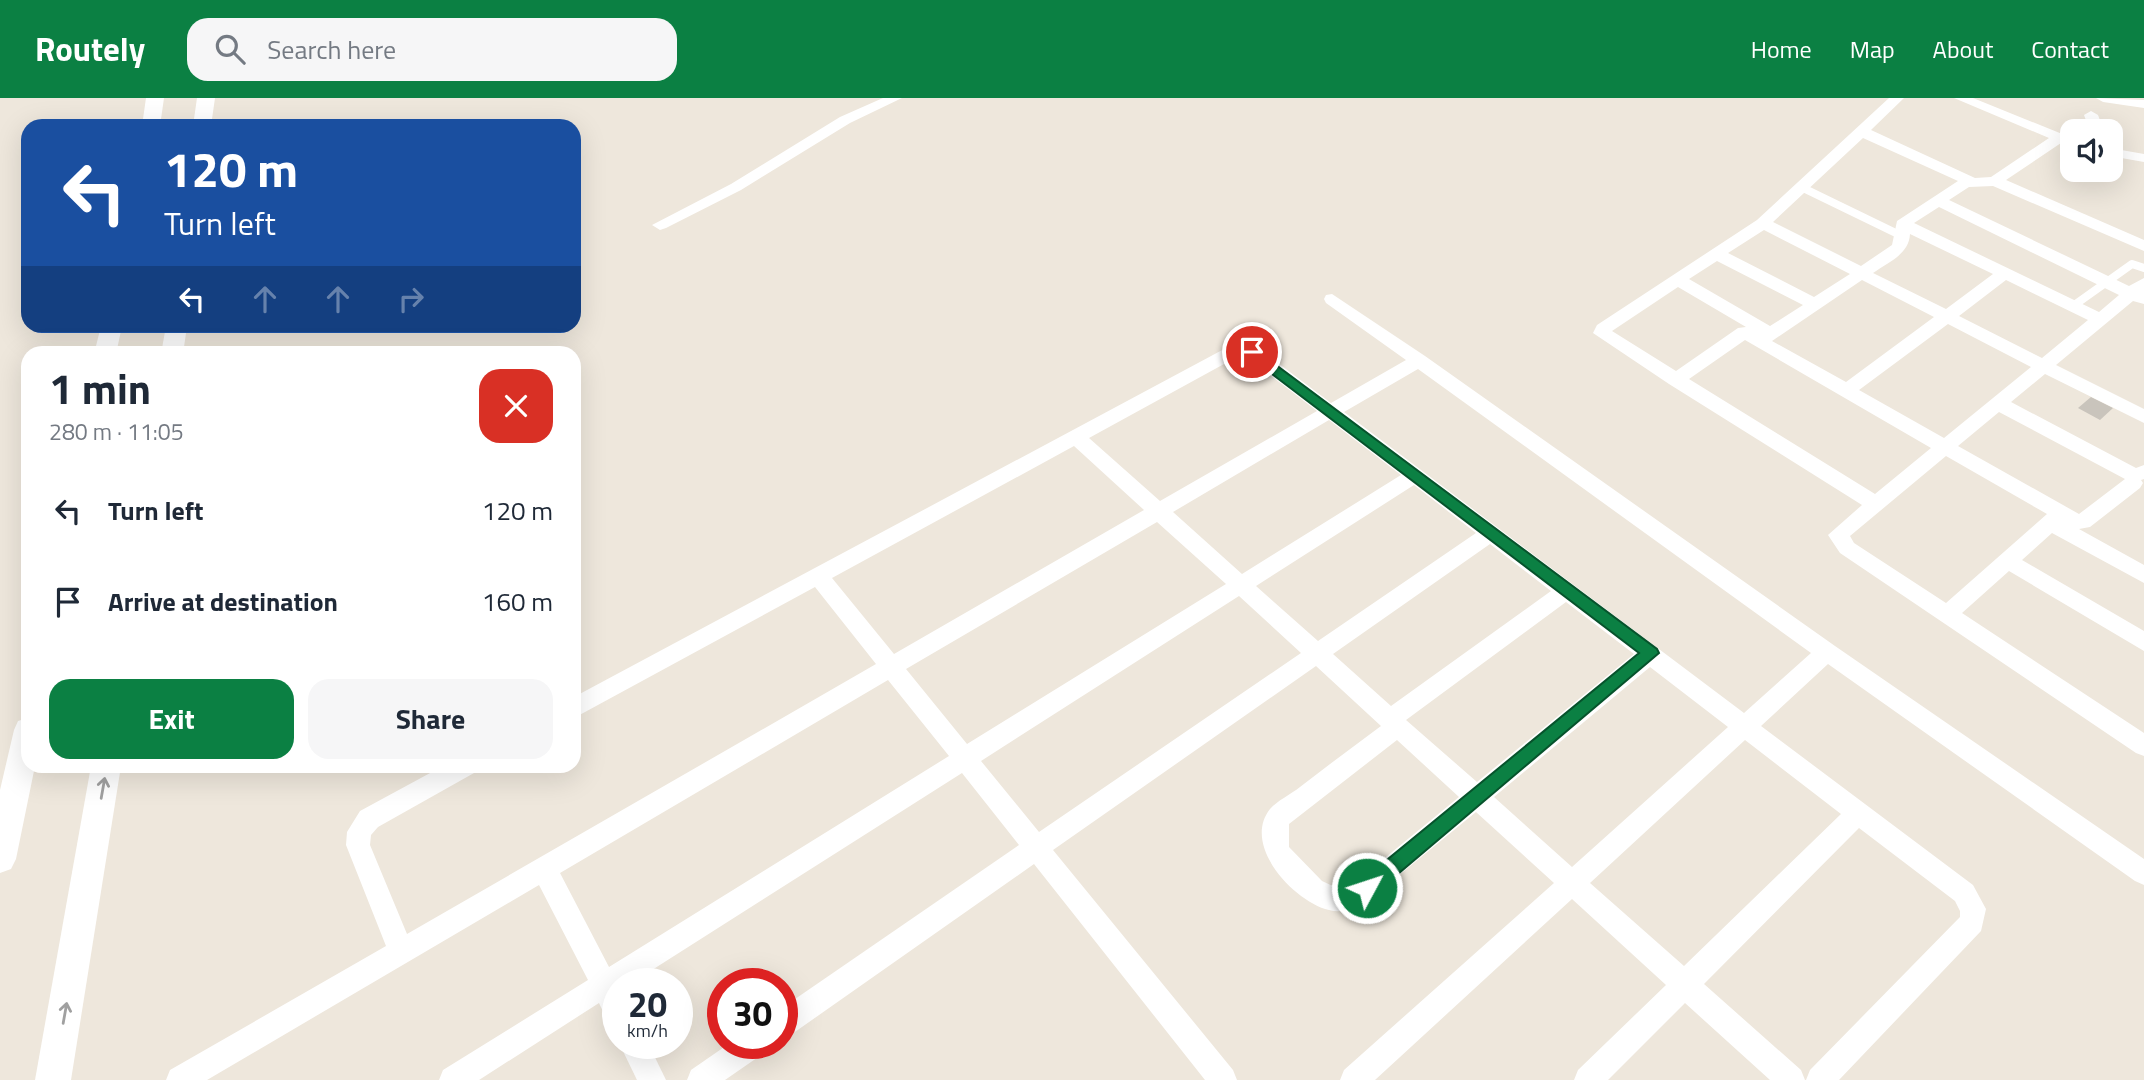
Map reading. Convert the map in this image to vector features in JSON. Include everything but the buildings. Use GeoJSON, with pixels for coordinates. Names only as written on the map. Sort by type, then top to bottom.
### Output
{"type":"FeatureCollection","features":[{"type":"Feature","properties":{"kind":"street"},"geometry":{"type":"LineString","coordinates":[[152,119],[155,98]]}},
{"type":"Feature","properties":{"kind":"street"},"geometry":{"type":"LineString","coordinates":[[203,119],[206,98]]}},
{"type":"Feature","properties":{"kind":"street"},"geometry":{"type":"LineString","coordinates":[[660,225],[736,187],[845,120],[895,98]]}},
{"type":"Feature","properties":{"kind":"street"},"geometry":{"type":"LineString","coordinates":[[1876,504],[1602,333],[1603,329],[1763,223],[1897,98]]}},
{"type":"Feature","properties":{"kind":"street"},"geometry":{"type":"LineString","coordinates":[[1961,98],[2060,139]]}},
{"type":"Feature","properties":{"kind":"street"},"geometry":{"type":"LineString","coordinates":[[2103,98],[2144,104]]}},
{"type":"Feature","properties":{"kind":"street"},"geometry":{"type":"LineString","coordinates":[[2091,115],[2092,119]]}},
{"type":"Feature","properties":{"kind":"street"},"geometry":{"type":"LineString","coordinates":[[1860,131],[1969,181],[1995,181],[2144,246]]}},
{"type":"Feature","properties":{"kind":"street"},"geometry":{"type":"LineString","coordinates":[[1995,181],[2060,144]]}},
{"type":"Feature","properties":{"kind":"street"},"geometry":{"type":"LineString","coordinates":[[2123,154],[2144,158]]}},
{"type":"Feature","properties":{"kind":"street"},"geometry":{"type":"LineString","coordinates":[[1675,380],[1743,332],[1765,337],[1862,273],[1901,246],[1903,230],[1936,200],[1969,181]]}},
{"type":"Feature","properties":{"kind":"street"},"geometry":{"type":"LineString","coordinates":[[1936,200],[2106,282],[2140,292]]}},
{"type":"Feature","properties":{"kind":"street"},"geometry":{"type":"LineString","coordinates":[[1763,223],[2144,417]]}},
{"type":"Feature","properties":{"kind":"street"},"geometry":{"type":"LineString","coordinates":[[1903,230],[2100,319]]}},
{"type":"Feature","properties":{"kind":"street"},"geometry":{"type":"LineString","coordinates":[[1717,254],[1815,304]]}},
{"type":"Feature","properties":{"kind":"street"},"geometry":{"type":"LineString","coordinates":[[1846,391],[2004,274]]}},
{"type":"Feature","properties":{"kind":"street"},"geometry":{"type":"LineString","coordinates":[[1678,280],[1846,391],[1944,447],[2144,575]]}},
{"type":"Feature","properties":{"kind":"street"},"geometry":{"type":"LineString","coordinates":[[2140,292],[2100,319],[1840,531],[1839,540],[1847,548],[2144,746]]}},
{"type":"Feature","properties":{"kind":"street"},"geometry":{"type":"LineString","coordinates":[[1332,299],[1827,652],[2144,873]]}},
{"type":"Feature","properties":{"kind":"street"},"geometry":{"type":"LineString","coordinates":[[581,704],[1232,352],[1242,350],[1260,356],[1964,893],[1974,916],[1967,928],[1820,1080]]}},
{"type":"Feature","properties":{"kind":"street"},"geometry":{"type":"LineString","coordinates":[[180,1080],[1419,360]]}},
{"type":"Feature","properties":{"kind":"street"},"geometry":{"type":"LineString","coordinates":[[1999,404],[2139,480],[2083,522],[2056,518]]}},
{"type":"Feature","properties":{"kind":"street"},"geometry":{"type":"LineString","coordinates":[[1076,437],[1791,1080]]}},
{"type":"Feature","properties":{"kind":"street"},"geometry":{"type":"LineString","coordinates":[[631,968],[1416,475]]}},
{"type":"Feature","properties":{"kind":"street"},"geometry":{"type":"LineString","coordinates":[[1947,614],[2056,518]]}},
{"type":"Feature","properties":{"kind":"street"},"geometry":{"type":"LineString","coordinates":[[798,1013],[1492,532]]}},
{"type":"Feature","properties":{"kind":"street"},"geometry":{"type":"LineString","coordinates":[[2006,560],[2144,642]]}},
{"type":"Feature","properties":{"kind":"street"},"geometry":{"type":"LineString","coordinates":[[818,576],[1223,1080]]}},
{"type":"Feature","properties":{"kind":"street"},"geometry":{"type":"LineString","coordinates":[[1567,590],[1394,722],[1279,817],[1273,835],[1278,854],[1313,891],[1331,899],[1350,898],[1358,894],[1651,653]]}},
{"type":"Feature","properties":{"kind":"street"},"geometry":{"type":"LineString","coordinates":[[1354,1080],[1827,652]]}},
{"type":"Feature","properties":{"kind":"street"},"geometry":{"type":"LineString","coordinates":[[0,859],[21,762]]}},
{"type":"Feature","properties":{"kind":"street"},"geometry":{"type":"LineString","coordinates":[[53,1080],[105,773]]}},
{"type":"Feature","properties":{"kind":"street"},"geometry":{"type":"LineString","coordinates":[[401,951],[358,845],[359,832],[369,819],[453,773]]}},
{"type":"Feature","properties":{"kind":"street"},"geometry":{"type":"LineString","coordinates":[[1588,1080],[1859,812]]}},
{"type":"Feature","properties":{"kind":"street"},"geometry":{"type":"LineString","coordinates":[[544,868],[602,981]]}},
{"type":"Feature","properties":{"kind":"street"},"geometry":{"type":"LineString","coordinates":[[453,1080],[602,986]]}},
{"type":"Feature","properties":{"kind":"street"},"geometry":{"type":"LineString","coordinates":[[641,1059],[652,1080]]}},
{"type":"Feature","properties":{"kind":"street"},"geometry":{"type":"LineString","coordinates":[[701,1080],[731,1059]]}},
{"type":"Feature","properties":{"kind":"lane"},"geometry":{"type":"LineString","coordinates":[[1801,187],[1903,230]]}},
{"type":"Feature","properties":{"kind":"lane"},"geometry":{"type":"LineString","coordinates":[[2073,306],[2132,264],[2144,268]]}},
{"type":"Feature","properties":{"kind":"route"},"geometry":{"type":"LineString","coordinates":[[1252,352],[1651,653],[1367,888]]}}]}
